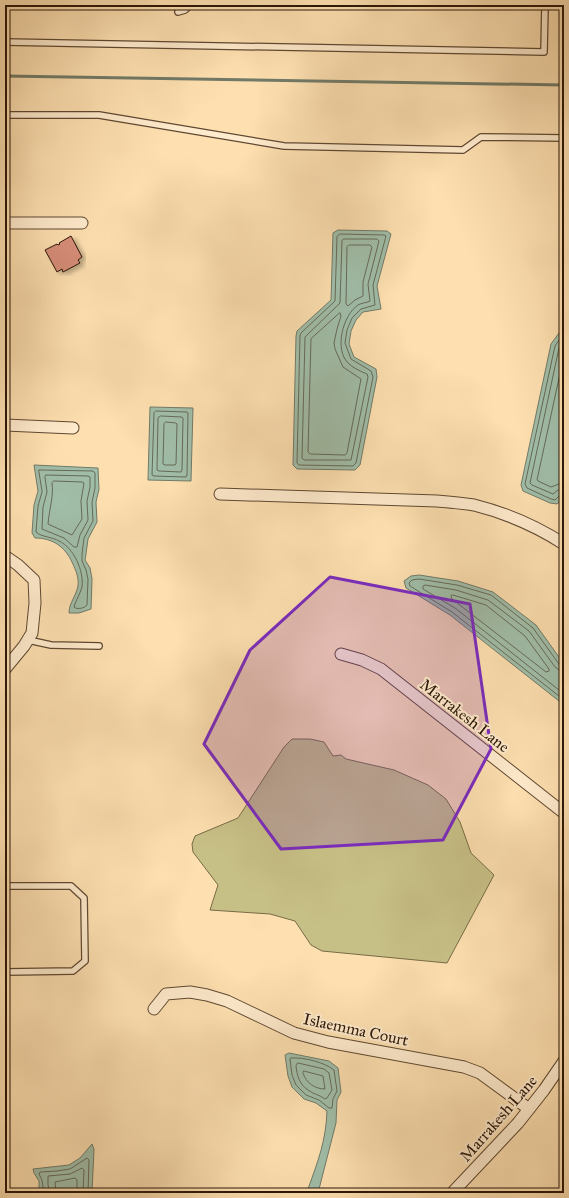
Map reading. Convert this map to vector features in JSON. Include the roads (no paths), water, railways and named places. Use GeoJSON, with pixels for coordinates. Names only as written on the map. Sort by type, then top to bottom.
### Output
{"type":"FeatureCollection","features":[{"type":"Feature","properties":{"kind":"street"},"geometry":{"type":"LineString","coordinates":[[5,223],[82,223]]}},
{"type":"Feature","properties":{"kind":"street"},"geometry":{"type":"LineString","coordinates":[[5,425],[73,428]]}},
{"type":"Feature","properties":{"kind":"street"},"geometry":{"type":"LineString","coordinates":[[220,494],[437,501],[473,505],[507,515],[547,533],[564,544]]}},
{"type":"Feature","properties":{"kind":"street"},"geometry":{"type":"LineString","coordinates":[[5,556],[18,564],[34,580],[35,603],[32,633],[5,669]]}},
{"type":"Feature","properties":{"kind":"street","name":"Marrakesh Lane"},"geometry":{"type":"LineString","coordinates":[[341,654],[362,660],[381,669],[564,813]]}},
{"type":"Feature","properties":{"kind":"street","name":"Islaemma Court"},"geometry":{"type":"LineString","coordinates":[[154,1009],[166,994],[190,992],[207,995],[227,1001],[294,1033],[328,1042],[464,1067],[480,1073],[529,1109]]}},
{"type":"Feature","properties":{"kind":"street","name":"Marrakesh Lane"},"geometry":{"type":"LineString","coordinates":[[452,1193],[518,1123],[544,1090],[564,1061]]}},
{"type":"Feature","properties":{"kind":"lane"},"geometry":{"type":"LineString","coordinates":[[178,12],[185,10],[190,5]]}},
{"type":"Feature","properties":{"kind":"lane"},"geometry":{"type":"LineString","coordinates":[[5,42],[544,52],[545,5]]}},
{"type":"Feature","properties":{"kind":"lane"},"geometry":{"type":"LineString","coordinates":[[5,115],[99,115],[284,146],[463,150],[481,137],[564,138]]}},
{"type":"Feature","properties":{"kind":"lane"},"geometry":{"type":"LineString","coordinates":[[28,640],[51,645],[99,646]]}},
{"type":"Feature","properties":{"kind":"lane"},"geometry":{"type":"LineString","coordinates":[[5,886],[72,886],[84,898],[85,961],[73,971],[5,972]]}},
{"type":"Feature","properties":{"kind":"water"},"geometry":{"type":"Polygon","coordinates":[[[338,230],[387,231],[391,234],[377,286],[381,309],[363,312],[356,320],[351,331],[349,344],[354,357],[376,369],[377,377],[360,465],[355,470],[297,469],[293,465],[296,336],[297,331],[331,300],[333,233],[338,230]]]}},
{"type":"Feature","properties":{"kind":"water"},"geometry":{"type":"Polygon","coordinates":[[[564,326],[564,497],[557,504],[550,503],[523,491],[521,485],[551,344],[564,326]]]}},
{"type":"Feature","properties":{"kind":"water"},"geometry":{"type":"Polygon","coordinates":[[[150,407],[193,408],[191,481],[148,480],[150,407]]]}},
{"type":"Feature","properties":{"kind":"water"},"geometry":{"type":"Polygon","coordinates":[[[34,465],[98,468],[99,489],[96,502],[97,522],[88,539],[85,560],[90,568],[92,579],[91,609],[79,613],[69,613],[70,606],[78,586],[77,574],[72,562],[66,552],[58,544],[41,538],[35,538],[32,533],[34,505],[38,491],[34,465]]]}},
{"type":"Feature","properties":{"kind":"water"},"geometry":{"type":"Polygon","coordinates":[[[419,575],[458,581],[493,592],[536,625],[564,664],[564,705],[450,615],[406,588],[404,581],[411,576],[419,575]]]}},
{"type":"Feature","properties":{"kind":"water"},"geometry":{"type":"Polygon","coordinates":[[[289,1053],[329,1061],[338,1068],[341,1092],[337,1100],[336,1123],[318,1193],[299,1193],[308,1189],[315,1169],[325,1132],[327,1111],[316,1103],[304,1099],[292,1087],[288,1076],[285,1055],[289,1053]]]}},
{"type":"Feature","properties":{"kind":"water"},"geometry":{"type":"Polygon","coordinates":[[[92,1144],[94,1149],[92,1193],[45,1193],[39,1191],[39,1181],[33,1169],[69,1165],[80,1158],[92,1144]]]}},
{"type":"Feature","properties":{"kind":"waterway"},"geometry":{"type":"LineString","coordinates":[[5,76],[564,85]]}}]}
